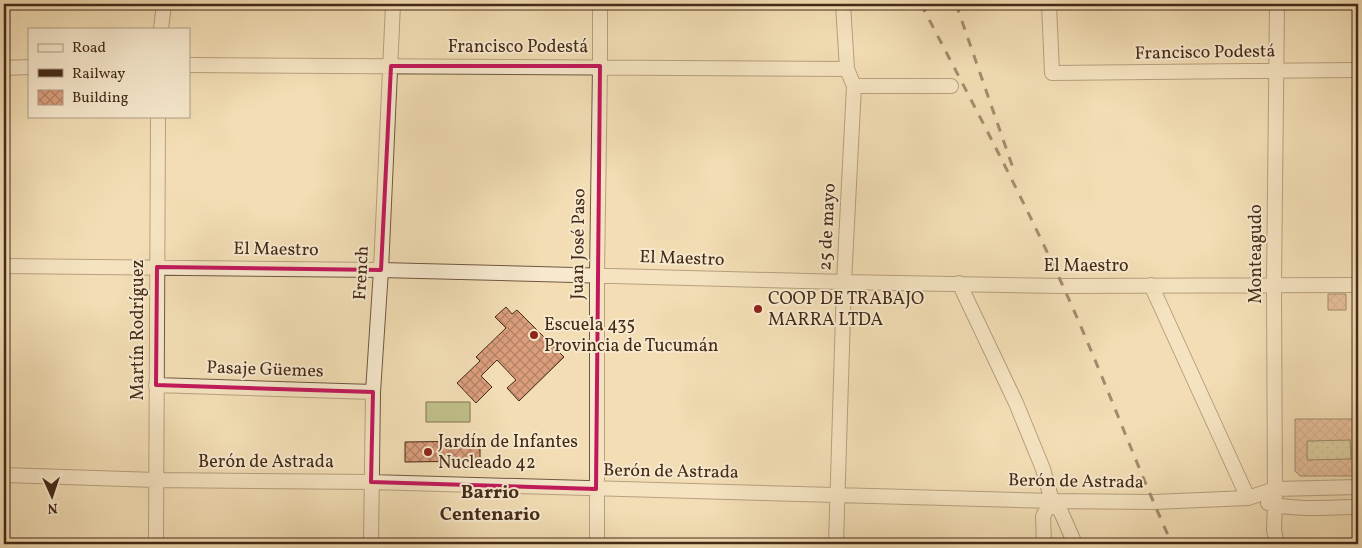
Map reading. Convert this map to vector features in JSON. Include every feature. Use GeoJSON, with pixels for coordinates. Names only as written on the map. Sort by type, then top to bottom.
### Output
{"type":"FeatureCollection","features":[{"type":"Feature","properties":{"kind":"street"},"geometry":{"type":"LineString","coordinates":[[161,28],[164,4]]}},
{"type":"Feature","properties":{"kind":"street","name":"French"},"geometry":{"type":"LineString","coordinates":[[371,544],[373,392],[394,4]]}},
{"type":"Feature","properties":{"kind":"street","name":"Juan José Paso"},"geometry":{"type":"LineString","coordinates":[[597,544],[600,4]]}},
{"type":"Feature","properties":{"kind":"street","name":"25 de mayo"},"geometry":{"type":"LineString","coordinates":[[836,544],[844,282],[854,86],[847,69],[843,4]]}},
{"type":"Feature","properties":{"kind":"street","name":"Francisco Podestá"},"geometry":{"type":"LineString","coordinates":[[1049,4],[1052,73],[1358,70]]}},
{"type":"Feature","properties":{"kind":"street","name":"Monteagudo"},"geometry":{"type":"LineString","coordinates":[[1277,4],[1274,284],[1274,530],[1277,544]]}},
{"type":"Feature","properties":{"kind":"street","name":"Francisco Podestá"},"geometry":{"type":"LineString","coordinates":[[190,65],[847,69]]}},
{"type":"Feature","properties":{"kind":"street"},"geometry":{"type":"LineString","coordinates":[[4,68],[28,67]]}},
{"type":"Feature","properties":{"kind":"street"},"geometry":{"type":"LineString","coordinates":[[854,86],[952,86]]}},
{"type":"Feature","properties":{"kind":"street","name":"Martín Rodríguez"},"geometry":{"type":"LineString","coordinates":[[156,544],[158,118]]}},
{"type":"Feature","properties":{"kind":"street","name":"El Maestro"},"geometry":{"type":"LineString","coordinates":[[4,266],[381,270],[844,282],[1358,285]]}},
{"type":"Feature","properties":{"kind":"street"},"geometry":{"type":"LineString","coordinates":[[959,283],[1016,402],[1043,469],[1052,501],[1061,512],[1075,544]]}},
{"type":"Feature","properties":{"kind":"street"},"geometry":{"type":"LineString","coordinates":[[1152,285],[1248,498]]}},
{"type":"Feature","properties":{"kind":"street","name":"Pasaje Güemes"},"geometry":{"type":"LineString","coordinates":[[156,385],[373,392]]}},
{"type":"Feature","properties":{"kind":"street","name":"Berón de Astrada"},"geometry":{"type":"LineString","coordinates":[[4,475],[156,480],[371,482],[1052,501],[1153,502],[1248,498]]}},
{"type":"Feature","properties":{"kind":"street"},"geometry":{"type":"LineString","coordinates":[[1248,498],[1275,489],[1358,487]]}},
{"type":"Feature","properties":{"kind":"street"},"geometry":{"type":"LineString","coordinates":[[1248,498],[1275,505],[1358,507]]}},
{"type":"Feature","properties":{"kind":"street"},"geometry":{"type":"LineString","coordinates":[[1044,544],[1042,516],[1052,501]]}},
{"type":"Feature","properties":{"kind":"highlighted area"},"geometry":{"type":"Polygon","coordinates":[[[391,66],[600,66],[596,489],[371,482],[373,392],[156,385],[157,267],[381,270],[391,66]]]}},
{"type":"Feature","properties":{"kind":"shaded area"},"geometry":{"type":"Polygon","coordinates":[[[426,402],[470,402],[470,422],[426,422],[426,402]]]}},
{"type":"Feature","properties":{"kind":"shaded area"},"geometry":{"type":"Polygon","coordinates":[[[1350,440],[1351,459],[1307,460],[1307,441],[1350,440]]]}},
{"type":"Feature","properties":{"kind":"building"},"geometry":{"type":"Polygon","coordinates":[[[1328,294],[1346,294],[1346,310],[1328,310],[1328,294]]]}},
{"type":"Feature","properties":{"kind":"building"},"geometry":{"type":"Polygon","coordinates":[[[506,307],[512,314],[517,310],[564,357],[519,401],[507,388],[516,380],[497,360],[481,376],[492,387],[476,403],[457,383],[480,361],[476,357],[506,328],[495,317],[506,307]]]}},
{"type":"Feature","properties":{"kind":"building"},"geometry":{"type":"Polygon","coordinates":[[[1295,419],[1358,419],[1358,476],[1300,476],[1295,471],[1295,419]],[[1350,440],[1307,441],[1307,460],[1351,459],[1350,440]]]}},
{"type":"Feature","properties":{"kind":"building"},"geometry":{"type":"Polygon","coordinates":[[[480,441],[480,461],[405,462],[405,442],[480,441]]]}},
{"type":"Feature","properties":{"kind":"railway"},"geometry":{"type":"LineString","coordinates":[[921,4],[1011,177],[1062,284],[1172,544]]}},
{"type":"Feature","properties":{"kind":"railway"},"geometry":{"type":"LineString","coordinates":[[956,4],[1014,171]]}},
{"type":"Feature","properties":{"kind":"place","name":"COOP DE TRABAJO MARRA LTDA"},"geometry":{"type":"Point","coordinates":[758,309]}},
{"type":"Feature","properties":{"kind":"place","name":"Escuela 435 Provincia de Tucumán"},"geometry":{"type":"Point","coordinates":[534,335]}},
{"type":"Feature","properties":{"kind":"place","name":"Jardín de Infantes Nucleado 42"},"geometry":{"type":"Point","coordinates":[428,452]}},
{"type":"Feature","properties":{"kind":"district","name":"Barrio Centenario"},"geometry":{"type":"Point","coordinates":[490,504]}}]}
